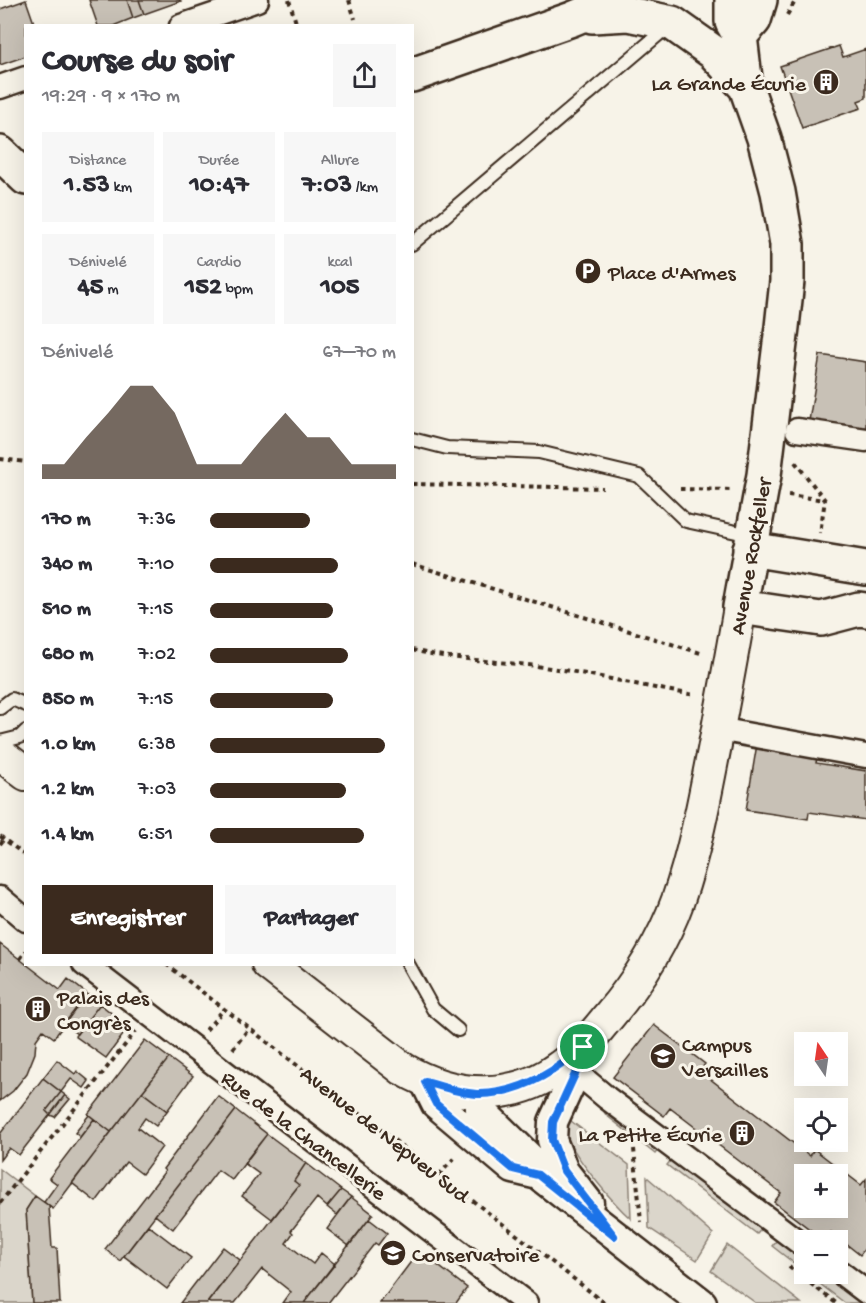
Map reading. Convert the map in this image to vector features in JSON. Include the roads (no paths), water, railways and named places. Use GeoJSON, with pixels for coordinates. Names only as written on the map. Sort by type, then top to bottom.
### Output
{"type":"FeatureCollection","features":[{"type":"Feature","properties":{"kind":"main road"},"geometry":{"type":"LineString","coordinates":[[414,74],[572,19],[618,0]]}},
{"type":"Feature","properties":{"kind":"main road","name":"Avenue Rockfeller"},"geometry":{"type":"LineString","coordinates":[[579,1059],[637,980],[663,934],[677,902],[699,831],[762,491],[783,327],[787,244],[778,192],[764,138],[746,87],[740,36],[732,22],[732,0]]}},
{"type":"Feature","properties":{"kind":"main road"},"geometry":{"type":"LineString","coordinates":[[740,36],[754,21],[760,0]]}},
{"type":"Feature","properties":{"kind":"main road"},"geometry":{"type":"LineString","coordinates":[[572,19],[628,14],[672,23],[713,52],[746,87]]}},
{"type":"Feature","properties":{"kind":"main road"},"geometry":{"type":"LineString","coordinates":[[0,153],[24,176]]}},
{"type":"Feature","properties":{"kind":"main road"},"geometry":{"type":"LineString","coordinates":[[751,542],[866,568]]}},
{"type":"Feature","properties":{"kind":"main road"},"geometry":{"type":"LineString","coordinates":[[740,607],[821,620],[859,609],[866,610]]}},
{"type":"Feature","properties":{"kind":"main road"},"geometry":{"type":"LineString","coordinates":[[0,754],[24,772]]}},
{"type":"Feature","properties":{"kind":"main road"},"geometry":{"type":"LineString","coordinates":[[271,966],[404,1069],[425,1082],[479,1094],[512,1090],[579,1059]]}},
{"type":"Feature","properties":{"kind":"street"},"geometry":{"type":"LineString","coordinates":[[187,24],[257,0]]}},
{"type":"Feature","properties":{"kind":"street"},"geometry":{"type":"LineString","coordinates":[[0,87],[24,79]]}},
{"type":"Feature","properties":{"kind":"street"},"geometry":{"type":"LineString","coordinates":[[797,430],[866,440]]}},
{"type":"Feature","properties":{"kind":"street"},"geometry":{"type":"LineString","coordinates":[[721,714],[866,756]]}},
{"type":"Feature","properties":{"kind":"street"},"geometry":{"type":"LineString","coordinates":[[0,898],[24,918]]}},
{"type":"Feature","properties":{"kind":"street","name":"Rue de la Chancellerie"},"geometry":{"type":"LineString","coordinates":[[87,966],[526,1303]]}},
{"type":"Feature","properties":{"kind":"street"},"geometry":{"type":"LineString","coordinates":[[579,1059],[555,1115],[552,1140],[564,1171],[614,1236]]}},
{"type":"Feature","properties":{"kind":"street"},"geometry":{"type":"LineString","coordinates":[[579,1059],[607,1098],[794,1238]]}},
{"type":"Feature","properties":{"kind":"street"},"geometry":{"type":"LineString","coordinates":[[425,1082],[436,1104],[513,1169],[538,1175],[702,1303]]}},
{"type":"Feature","properties":{"kind":"street"},"geometry":{"type":"LineString","coordinates":[[479,1094],[480,1109],[530,1158],[538,1175]]}},
{"type":"Feature","properties":{"kind":"street"},"geometry":{"type":"LineString","coordinates":[[848,1278],[866,1292]]}},
{"type":"Feature","properties":{"kind":"lane"},"geometry":{"type":"LineString","coordinates":[[414,242],[658,35]]}},
{"type":"Feature","properties":{"kind":"lane"},"geometry":{"type":"LineString","coordinates":[[414,440],[447,448],[539,452],[639,476],[686,521],[751,542]]}},
{"type":"Feature","properties":{"kind":"lane"},"geometry":{"type":"LineString","coordinates":[[0,708],[12,699],[24,704]]}},
{"type":"Feature","properties":{"kind":"lane"},"geometry":{"type":"LineString","coordinates":[[0,742],[20,737],[24,733]]}},
{"type":"Feature","properties":{"kind":"lane"},"geometry":{"type":"LineString","coordinates":[[409,966],[433,1009],[458,1030]]}},
{"type":"Feature","properties":{"kind":"place","name":"La Grande Écurie"},"geometry":{"type":"Point","coordinates":[826,82]}},
{"type":"Feature","properties":{"kind":"place","name":"Place d'Armes"},"geometry":{"type":"Point","coordinates":[588,271]}},
{"type":"Feature","properties":{"kind":"place","name":"Palais des Congrès"},"geometry":{"type":"Point","coordinates":[38,1009]}},
{"type":"Feature","properties":{"kind":"place","name":"Campus Versailles"},"geometry":{"type":"Point","coordinates":[663,1056]}},
{"type":"Feature","properties":{"kind":"place","name":"La Petite Écurie"},"geometry":{"type":"Point","coordinates":[742,1133]}},
{"type":"Feature","properties":{"kind":"place","name":"Conservatoire"},"geometry":{"type":"Point","coordinates":[393,1253]}}]}
